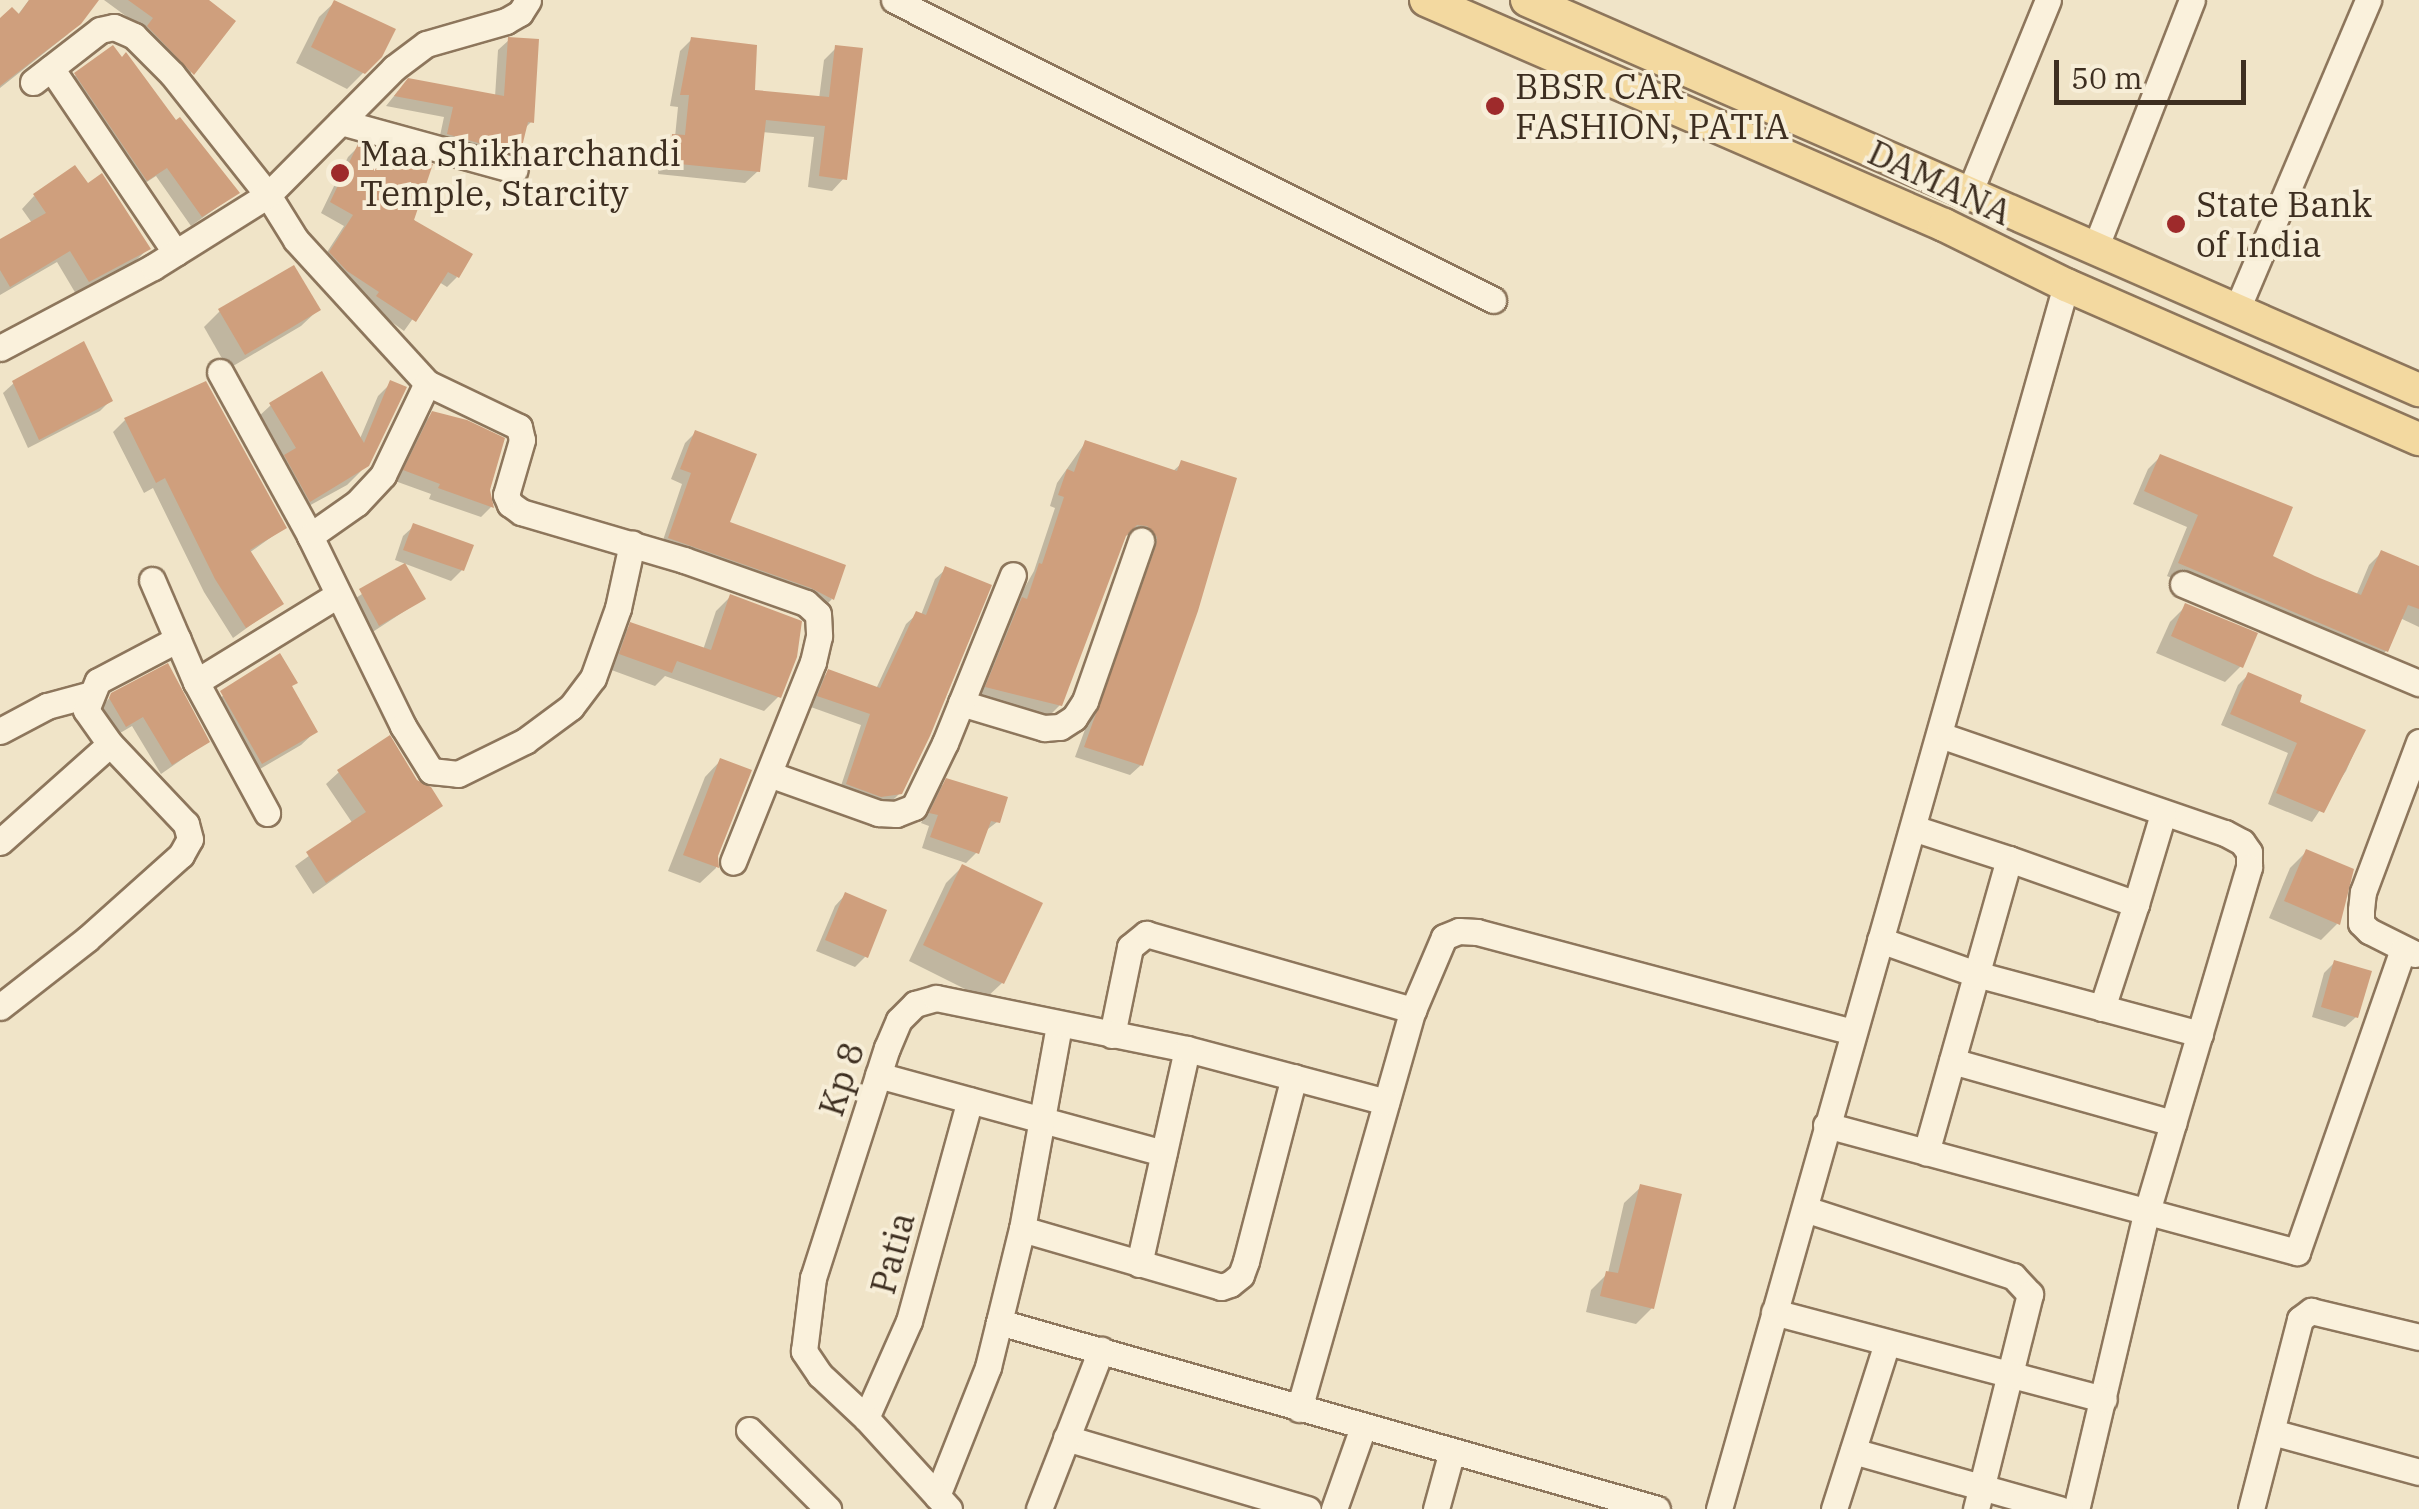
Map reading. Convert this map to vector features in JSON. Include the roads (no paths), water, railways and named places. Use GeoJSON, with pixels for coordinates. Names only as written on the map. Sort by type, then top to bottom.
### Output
{"type":"FeatureCollection","features":[{"type":"Feature","properties":{"kind":"main road","name":"DAMANA"},"geometry":{"type":"LineString","coordinates":[[1426,0],[2419,439]]}},
{"type":"Feature","properties":{"kind":"main road"},"geometry":{"type":"LineString","coordinates":[[1527,0],[2419,390]]}},
{"type":"Feature","properties":{"kind":"main road"},"geometry":{"type":"LineString","coordinates":[[1719,127],[1734,90]]}},
{"type":"Feature","properties":{"kind":"street"},"geometry":{"type":"LineString","coordinates":[[0,348],[176,253],[268,195],[394,68],[426,44],[506,21],[520,13],[528,0]]}},
{"type":"Feature","properties":{"kind":"street"},"geometry":{"type":"LineString","coordinates":[[894,0],[1493,300]]}},
{"type":"Feature","properties":{"kind":"street"},"geometry":{"type":"LineString","coordinates":[[1970,191],[2048,0]]}},
{"type":"Feature","properties":{"kind":"street"},"geometry":{"type":"LineString","coordinates":[[2096,246],[2192,0]]}},
{"type":"Feature","properties":{"kind":"street"},"geometry":{"type":"LineString","coordinates":[[2238,309],[2368,0]]}},
{"type":"Feature","properties":{"kind":"street"},"geometry":{"type":"LineString","coordinates":[[176,253],[42,75],[100,30],[114,27],[134,36],[172,74],[268,195],[296,240],[427,384],[518,427],[522,440],[506,495],[510,504],[522,512],[632,544],[806,603],[818,614],[820,636],[813,662],[734,862]]}},
{"type":"Feature","properties":{"kind":"street"},"geometry":{"type":"LineString","coordinates":[[341,122],[515,170]]}},
{"type":"Feature","properties":{"kind":"street"},"geometry":{"type":"LineString","coordinates":[[1719,1509],[2066,285]]}},
{"type":"Feature","properties":{"kind":"street"},"geometry":{"type":"LineString","coordinates":[[220,372],[431,770],[458,774],[526,742],[571,707],[594,678],[618,608],[632,544]]}},
{"type":"Feature","properties":{"kind":"street"},"geometry":{"type":"LineString","coordinates":[[310,536],[357,504],[383,475],[427,384]]}},
{"type":"Feature","properties":{"kind":"street"},"geometry":{"type":"LineString","coordinates":[[962,703],[1044,728],[1060,728],[1074,718],[1085,700],[1141,541]]}},
{"type":"Feature","properties":{"kind":"street"},"geometry":{"type":"LineString","coordinates":[[768,774],[878,813],[896,814],[914,806],[962,703],[1013,575]]}},
{"type":"Feature","properties":{"kind":"street"},"geometry":{"type":"LineString","coordinates":[[152,580],[196,682],[267,813]]}},
{"type":"Feature","properties":{"kind":"street"},"geometry":{"type":"LineString","coordinates":[[2183,584],[2419,684]]}},
{"type":"Feature","properties":{"kind":"street"},"geometry":{"type":"LineString","coordinates":[[196,682],[336,596]]}},
{"type":"Feature","properties":{"kind":"street"},"geometry":{"type":"LineString","coordinates":[[0,1007],[87,938],[181,854],[190,839],[186,824],[110,744],[86,710],[88,695],[98,681],[178,639]]}},
{"type":"Feature","properties":{"kind":"street"},"geometry":{"type":"LineString","coordinates":[[0,731],[48,706],[88,695]]}},
{"type":"Feature","properties":{"kind":"street"},"geometry":{"type":"LineString","coordinates":[[1940,734],[2224,833],[2242,842],[2248,852],[2249,868],[2146,1214],[2076,1509]]}},
{"type":"Feature","properties":{"kind":"street"},"geometry":{"type":"LineString","coordinates":[[1826,1125],[2297,1252],[2411,952],[2361,923],[2361,910],[2363,892],[2419,742]]}},
{"type":"Feature","properties":{"kind":"street"},"geometry":{"type":"LineString","coordinates":[[0,842],[110,744]]}},
{"type":"Feature","properties":{"kind":"street"},"geometry":{"type":"LineString","coordinates":[[2102,1008],[2163,814]]}},
{"type":"Feature","properties":{"kind":"street"},"geometry":{"type":"LineString","coordinates":[[1913,828],[2136,904]]}},
{"type":"Feature","properties":{"kind":"street"},"geometry":{"type":"LineString","coordinates":[[1926,1152],[2010,859]]}},
{"type":"Feature","properties":{"kind":"street"},"geometry":{"type":"LineString","coordinates":[[1299,1408],[1413,1010],[1444,938],[1460,931],[1853,1032]]}},
{"type":"Feature","properties":{"kind":"street"},"geometry":{"type":"LineString","coordinates":[[1112,1035],[1130,947],[1146,934],[1413,1010]]}},
{"type":"Feature","properties":{"kind":"street"},"geometry":{"type":"LineString","coordinates":[[1880,940],[1976,974],[2200,1034]]}},
{"type":"Feature","properties":{"kind":"street","name":"Kp 8"},"geometry":{"type":"LineString","coordinates":[[943,1502],[866,1418],[820,1376],[804,1351],[804,1320],[813,1278],[898,1020],[915,1004],[936,998],[1058,1026],[1187,1049],[1386,1102]]}},
{"type":"Feature","properties":{"kind":"street"},"geometry":{"type":"LineString","coordinates":[[943,1502],[988,1366],[1022,1229],[1058,1026]]}},
{"type":"Feature","properties":{"kind":"street"},"geometry":{"type":"LineString","coordinates":[[1138,1264],[1187,1049]]}},
{"type":"Feature","properties":{"kind":"street"},"geometry":{"type":"LineString","coordinates":[[1952,1060],[2173,1123]]}},
{"type":"Feature","properties":{"kind":"street"},"geometry":{"type":"LineString","coordinates":[[878,1076],[1164,1152]]}},
{"type":"Feature","properties":{"kind":"street"},"geometry":{"type":"LineString","coordinates":[[1022,1229],[1222,1286],[1241,1275],[1294,1077]]}},
{"type":"Feature","properties":{"kind":"street","name":"Patia"},"geometry":{"type":"LineString","coordinates":[[866,1418],[910,1321],[970,1100]]}},
{"type":"Feature","properties":{"kind":"street"},"geometry":{"type":"LineString","coordinates":[[1805,1209],[2012,1276],[2025,1285],[2029,1308],[1979,1498]]}},
{"type":"Feature","properties":{"kind":"street"},"geometry":{"type":"LineString","coordinates":[[2251,1509],[2300,1319],[2311,1311],[2419,1338]]}},
{"type":"Feature","properties":{"kind":"street"},"geometry":{"type":"LineString","coordinates":[[1774,1312],[2104,1399]]}},
{"type":"Feature","properties":{"kind":"street"},"geometry":{"type":"LineString","coordinates":[[999,1322],[1657,1509]]}},
{"type":"Feature","properties":{"kind":"street"},"geometry":{"type":"LineString","coordinates":[[1834,1509],[1887,1343]]}},
{"type":"Feature","properties":{"kind":"street"},"geometry":{"type":"LineString","coordinates":[[1039,1509],[1101,1350]]}},
{"type":"Feature","properties":{"kind":"street"},"geometry":{"type":"LineString","coordinates":[[1334,1509],[1363,1426]]}},
{"type":"Feature","properties":{"kind":"street"},"geometry":{"type":"LineString","coordinates":[[749,1430],[828,1509]]}},
{"type":"Feature","properties":{"kind":"street"},"geometry":{"type":"LineString","coordinates":[[2272,1432],[2419,1472]]}},
{"type":"Feature","properties":{"kind":"street"},"geometry":{"type":"LineString","coordinates":[[1066,1438],[1246,1500],[1308,1509]]}},
{"type":"Feature","properties":{"kind":"street"},"geometry":{"type":"LineString","coordinates":[[1436,1509],[1452,1451]]}},
{"type":"Feature","properties":{"kind":"street"},"geometry":{"type":"LineString","coordinates":[[1853,1451],[1979,1498],[2060,1509]]}},
{"type":"Feature","properties":{"kind":"place","name":"BBSR CAR FASHION, PATIA"},"geometry":{"type":"Point","coordinates":[1495,106]}},
{"type":"Feature","properties":{"kind":"place","name":"Maa Shikharchandi Temple, Starcity"},"geometry":{"type":"Point","coordinates":[340,173]}},
{"type":"Feature","properties":{"kind":"place","name":"State Bank of India"},"geometry":{"type":"Point","coordinates":[2176,224]}}]}
